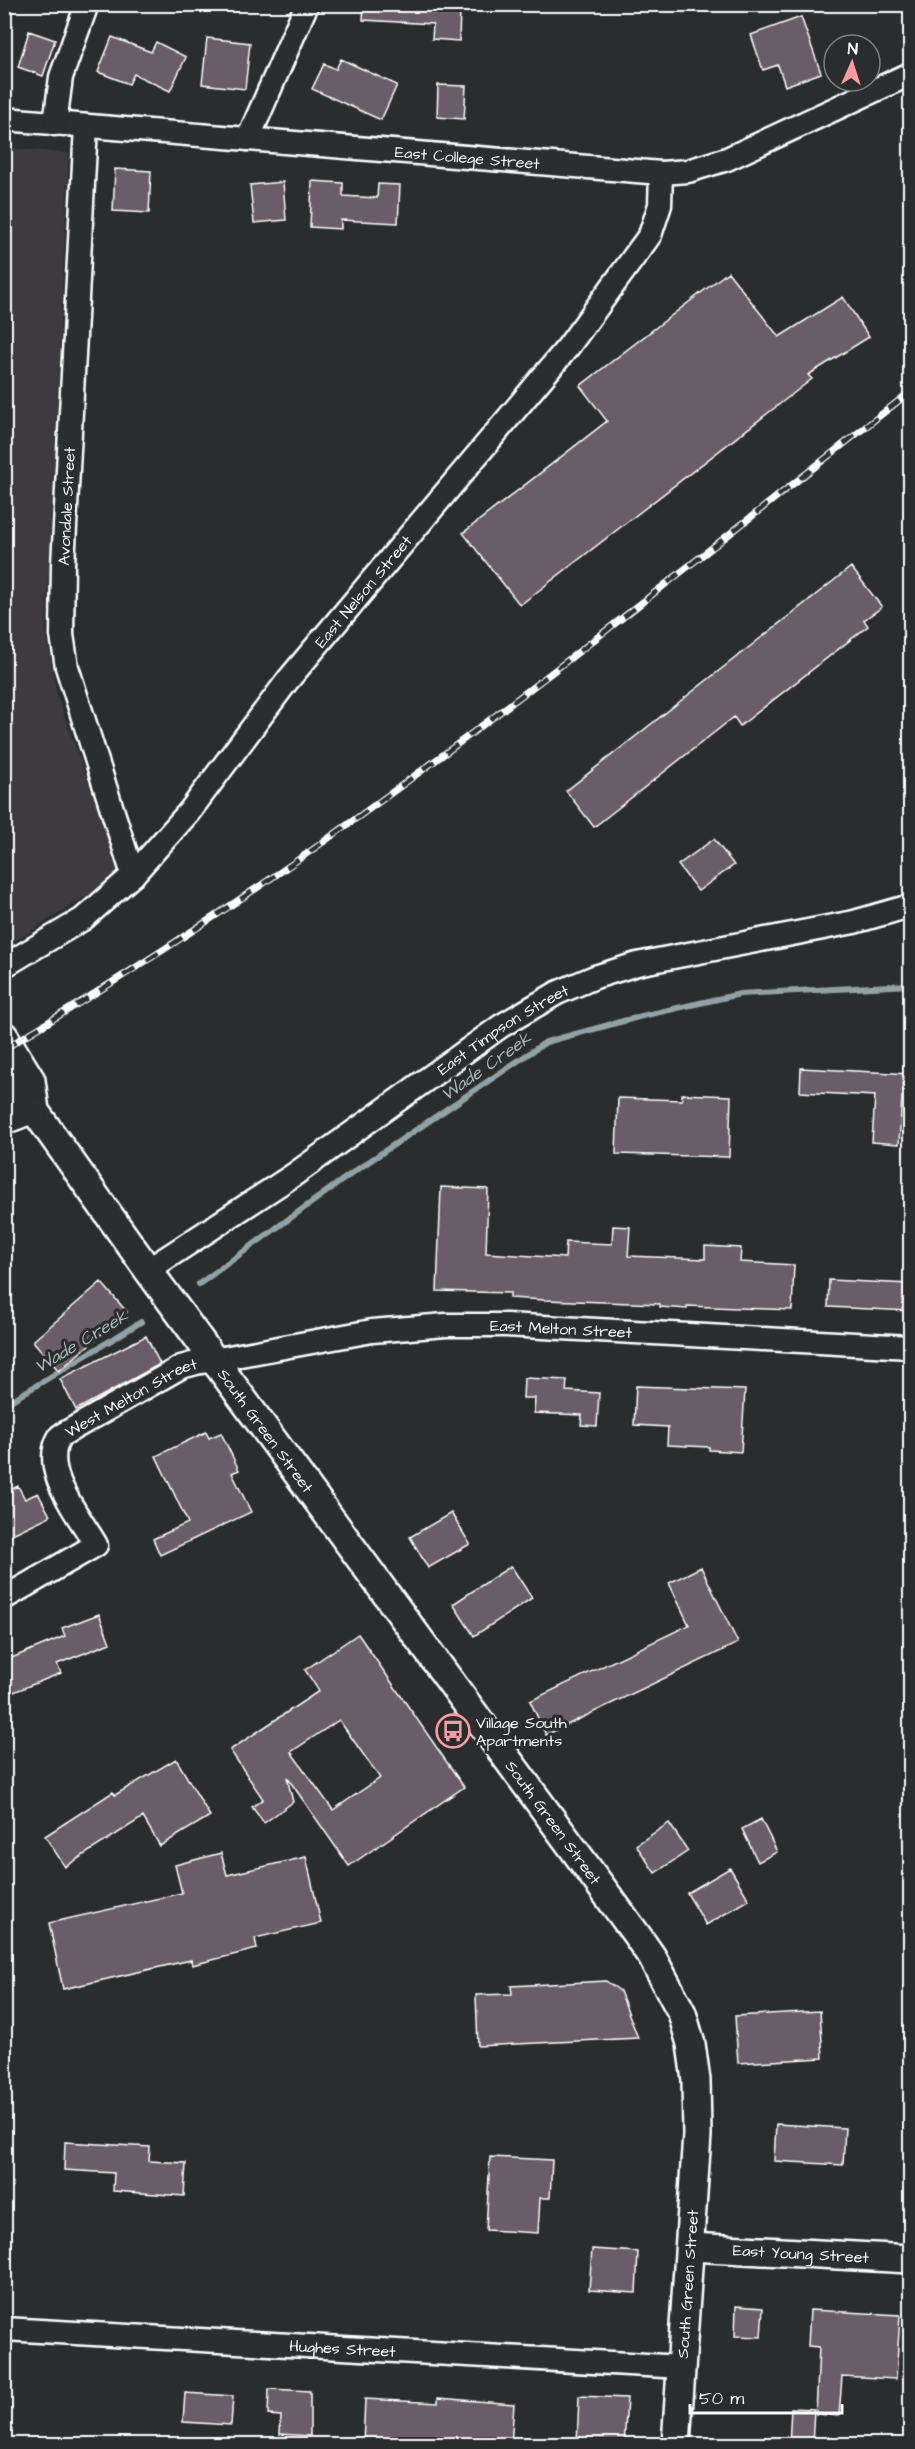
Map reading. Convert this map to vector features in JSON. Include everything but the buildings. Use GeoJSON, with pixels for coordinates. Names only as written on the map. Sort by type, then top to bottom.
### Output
{"type":"FeatureCollection","features":[{"type":"Feature","properties":{"kind":"street"},"geometry":{"type":"LineString","coordinates":[[55,124],[61,76],[87,4]]}},
{"type":"Feature","properties":{"kind":"street"},"geometry":{"type":"LineString","coordinates":[[248,139],[307,4]]}},
{"type":"Feature","properties":{"kind":"street","name":"East College Street"},"geometry":{"type":"LineString","coordinates":[[4,119],[661,173],[688,171],[728,159],[910,74]]}},
{"type":"Feature","properties":{"kind":"street","name":"Avondale Street"},"geometry":{"type":"LineString","coordinates":[[86,126],[63,565],[62,635],[75,699],[133,875]]}},
{"type":"Feature","properties":{"kind":"street","name":"East Nelson Street"},"geometry":{"type":"LineString","coordinates":[[4,966],[83,919],[133,875],[189,812],[288,680],[568,347],[650,235],[660,205],[661,173]]}},
{"type":"Feature","properties":{"kind":"street","name":"East Timpson Street"},"geometry":{"type":"LineString","coordinates":[[148,1270],[296,1174],[501,1026],[557,993],[595,977],[637,964],[854,922],[910,906]]}},
{"type":"Feature","properties":{"kind":"street","name":"South Green Street"},"geometry":{"type":"LineString","coordinates":[[4,1036],[31,1080],[35,1110],[148,1270],[636,1934],[669,1987],[687,2027],[696,2080],[697,2135],[676,2445]]}},
{"type":"Feature","properties":{"kind":"street","name":"South Green Street"},"geometry":{"type":"LineString","coordinates":[[4,1086],[14,1100],[35,1110]]}},
{"type":"Feature","properties":{"kind":"street"},"geometry":{"type":"LineString","coordinates":[[4,1123],[35,1110]]}},
{"type":"Feature","properties":{"kind":"street","name":"East Melton Street"},"geometry":{"type":"LineString","coordinates":[[213,1358],[372,1331],[467,1325],[506,1325],[910,1347]]}},
{"type":"Feature","properties":{"kind":"street","name":"West Melton Street"},"geometry":{"type":"LineString","coordinates":[[4,1598],[96,1545],[55,1474],[54,1451],[60,1436],[180,1367],[213,1358]]}},
{"type":"Feature","properties":{"kind":"street","name":"East Young Street"},"geometry":{"type":"LineString","coordinates":[[690,2247],[910,2259]]}},
{"type":"Feature","properties":{"kind":"street","name":"Hughes Street"},"geometry":{"type":"LineString","coordinates":[[4,2330],[682,2367]]}},
{"type":"Feature","properties":{"kind":"shaded area"},"geometry":{"type":"Polygon","coordinates":[[[5,148],[69,153],[46,630],[57,696],[119,868],[92,893],[5,947],[5,148]]]}},
{"type":"Feature","properties":{"kind":"waterway","name":"Wade Creek"},"geometry":{"type":"LineString","coordinates":[[199,1284],[355,1171],[546,1042],[642,1016],[740,994],[910,985]]}},
{"type":"Feature","properties":{"kind":"waterway","name":"Wade Creek"},"geometry":{"type":"LineString","coordinates":[[4,1405],[141,1322]]}},
{"type":"Feature","properties":{"kind":"railway"},"geometry":{"type":"LineString","coordinates":[[4,1049],[198,927],[312,850],[388,795],[614,625],[910,392]]}},
{"type":"Feature","properties":{"kind":"place","name":"Village South Apartments"},"geometry":{"type":"Point","coordinates":[453,1731]}}]}
